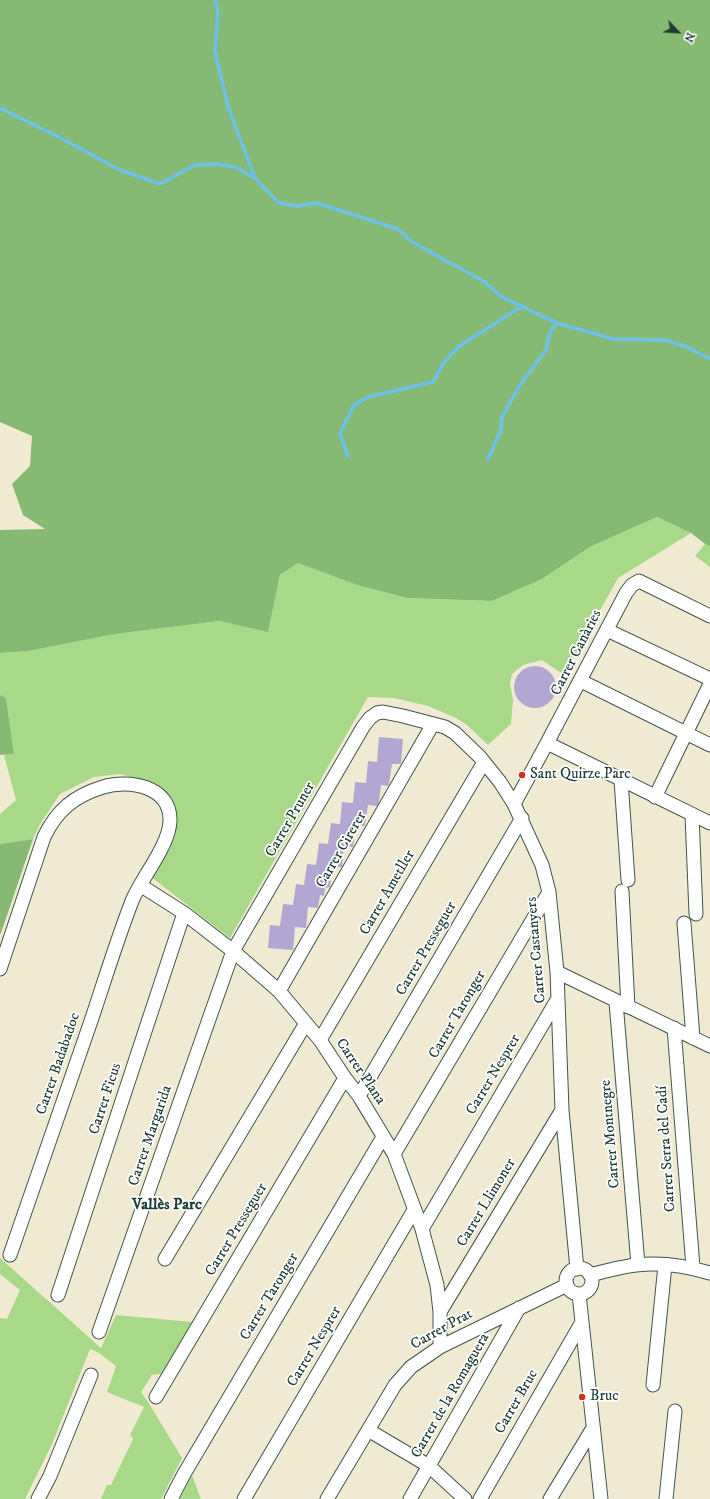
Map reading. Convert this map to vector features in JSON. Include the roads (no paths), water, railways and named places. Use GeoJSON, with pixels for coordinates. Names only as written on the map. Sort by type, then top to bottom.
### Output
{"type":"FeatureCollection","features":[{"type":"Feature","properties":{"kind":"street","name":"Carrer Canàries"},"geometry":{"type":"LineString","coordinates":[[514,804],[581,681],[626,593],[632,585],[639,581],[710,616]]}},
{"type":"Feature","properties":{"kind":"street"},"geometry":{"type":"LineString","coordinates":[[607,630],[710,679]]}},
{"type":"Feature","properties":{"kind":"street"},"geometry":{"type":"LineString","coordinates":[[581,681],[710,745]]}},
{"type":"Feature","properties":{"kind":"street"},"geometry":{"type":"LineString","coordinates":[[655,797],[710,684]]}},
{"type":"Feature","properties":{"kind":"street","name":"Carrer Castanyers"},"geometry":{"type":"LineString","coordinates":[[383,712],[445,727],[455,733],[480,757],[500,782],[514,804],[522,818],[542,865],[549,892],[557,972],[562,1110],[577,1268]]}},
{"type":"Feature","properties":{"kind":"street","name":"Carrer Pruner"},"geometry":{"type":"LineString","coordinates":[[232,951],[363,727],[370,718],[377,713],[383,712]]}},
{"type":"Feature","properties":{"kind":"street","name":"Carrer Cirerer"},"geometry":{"type":"LineString","coordinates":[[279,991],[433,724]]}},
{"type":"Feature","properties":{"kind":"street"},"geometry":{"type":"LineString","coordinates":[[547,744],[710,824]]}},
{"type":"Feature","properties":{"kind":"street","name":"Carrer Ametller"},"geometry":{"type":"LineString","coordinates":[[320,1040],[484,762]]}},
{"type":"Feature","properties":{"kind":"street","name":"Carrer Montnegre"},"geometry":{"type":"LineString","coordinates":[[621,780],[625,885],[622,1004],[638,1264]]}},
{"type":"Feature","properties":{"kind":"street","name":"Carrer Badabadoc"},"geometry":{"type":"LineString","coordinates":[[0,969],[4,945],[22,902],[44,837],[50,825],[66,806],[76,798],[92,791],[108,786],[124,784],[153,790],[162,797],[168,807],[170,821],[167,836],[133,900],[10,1255]]}},
{"type":"Feature","properties":{"kind":"street"},"geometry":{"type":"LineString","coordinates":[[692,815],[696,914]]}},
{"type":"Feature","properties":{"kind":"street","name":"Carrer Presseguer"},"geometry":{"type":"LineString","coordinates":[[359,1096],[522,818]]}},
{"type":"Feature","properties":{"kind":"street","name":"Carrer Plana"},"geometry":{"type":"LineString","coordinates":[[140,885],[184,913],[279,991],[320,1040],[345,1078],[359,1096],[394,1154],[422,1229],[437,1285],[440,1312],[440,1347]]}},
{"type":"Feature","properties":{"kind":"street","name":"Carrer Taronger"},"geometry":{"type":"LineString","coordinates":[[394,1154],[549,892]]}},
{"type":"Feature","properties":{"kind":"street","name":"Carrer Ficus"},"geometry":{"type":"LineString","coordinates":[[58,1295],[184,913]]}},
{"type":"Feature","properties":{"kind":"street"},"geometry":{"type":"LineString","coordinates":[[684,923],[693,1038]]}},
{"type":"Feature","properties":{"kind":"street","name":"Carrer Margarida"},"geometry":{"type":"LineString","coordinates":[[99,1332],[232,951]]}},
{"type":"Feature","properties":{"kind":"street"},"geometry":{"type":"LineString","coordinates":[[557,972],[710,1046]]}},
{"type":"Feature","properties":{"kind":"street","name":"Carrer Nesprer"},"geometry":{"type":"LineString","coordinates":[[422,1229],[557,1000]]}},
{"type":"Feature","properties":{"kind":"street"},"geometry":{"type":"LineString","coordinates":[[165,1259],[306,1023]]}},
{"type":"Feature","properties":{"kind":"street","name":"Carrer Serra del Cadí"},"geometry":{"type":"LineString","coordinates":[[674,1028],[692,1267]]}},
{"type":"Feature","properties":{"kind":"street","name":"Carrer Presseguer"},"geometry":{"type":"LineString","coordinates":[[156,1397],[345,1078]]}},
{"type":"Feature","properties":{"kind":"street","name":"Carrer Llimoner"},"geometry":{"type":"LineString","coordinates":[[440,1312],[562,1110]]}},
{"type":"Feature","properties":{"kind":"street","name":"Carrer Taronger"},"geometry":{"type":"LineString","coordinates":[[171,1499],[184,1474],[383,1137]]}},
{"type":"Feature","properties":{"kind":"street","name":"Carrer Nesprer"},"geometry":{"type":"LineString","coordinates":[[244,1499],[414,1210]]}},
{"type":"Feature","properties":{"kind":"street"},"geometry":{"type":"LineString","coordinates":[[590,1275],[638,1264],[692,1267],[710,1273]]}},
{"type":"Feature","properties":{"kind":"street"},"geometry":{"type":"LineString","coordinates":[[654,1386],[665,1265]]}},
{"type":"Feature","properties":{"kind":"street"},"geometry":{"type":"LineString","coordinates":[[577,1268],[585,1270],[590,1275],[592,1283],[587,1291],[579,1294],[572,1292],[567,1285],[567,1276],[570,1272],[577,1268]]}},
{"type":"Feature","properties":{"kind":"street","name":"Carrer Prat"},"geometry":{"type":"LineString","coordinates":[[327,1499],[403,1374],[423,1357],[440,1347],[567,1285]]}},
{"type":"Feature","properties":{"kind":"street"},"geometry":{"type":"LineString","coordinates":[[579,1294],[601,1499]]}},
{"type":"Feature","properties":{"kind":"street","name":"Carrer de la Romaguera"},"geometry":{"type":"LineString","coordinates":[[410,1499],[519,1308]]}},
{"type":"Feature","properties":{"kind":"street","name":"Carrer Bruc"},"geometry":{"type":"LineString","coordinates":[[480,1499],[582,1322]]}},
{"type":"Feature","properties":{"kind":"street"},"geometry":{"type":"LineString","coordinates":[[38,1499],[50,1476],[91,1375]]}},
{"type":"Feature","properties":{"kind":"street"},"geometry":{"type":"LineString","coordinates":[[666,1499],[675,1411]]}},
{"type":"Feature","properties":{"kind":"street"},"geometry":{"type":"LineString","coordinates":[[550,1499],[593,1428]]}},
{"type":"Feature","properties":{"kind":"street"},"geometry":{"type":"LineString","coordinates":[[368,1430],[429,1466],[465,1499]]}},
{"type":"Feature","properties":{"kind":"waterway"},"geometry":{"type":"LineString","coordinates":[[215,0],[218,11],[215,51],[228,107],[255,178]]}},
{"type":"Feature","properties":{"kind":"waterway"},"geometry":{"type":"LineString","coordinates":[[0,108],[55,135],[120,170],[160,184],[195,165],[217,164],[235,167],[255,178],[279,203],[298,206],[317,203],[398,229],[412,242],[485,282],[500,296],[557,323],[613,339],[665,340],[685,346],[710,359]]}},
{"type":"Feature","properties":{"kind":"waterway"},"geometry":{"type":"LineString","coordinates":[[348,456],[340,434],[354,405],[368,397],[433,382],[443,364],[458,347],[522,306]]}},
{"type":"Feature","properties":{"kind":"waterway"},"geometry":{"type":"LineString","coordinates":[[488,459],[501,430],[502,417],[520,385],[546,350],[550,332],[557,323]]}},
{"type":"Feature","properties":{"kind":"place","name":"Sant Quirze Parc"},"geometry":{"type":"Point","coordinates":[522,775]}},
{"type":"Feature","properties":{"kind":"place","name":"Bruc"},"geometry":{"type":"Point","coordinates":[582,1397]}},
{"type":"Feature","properties":{"kind":"district","name":"Vallès Parc"},"geometry":{"type":"Point","coordinates":[167,1206]}}]}
